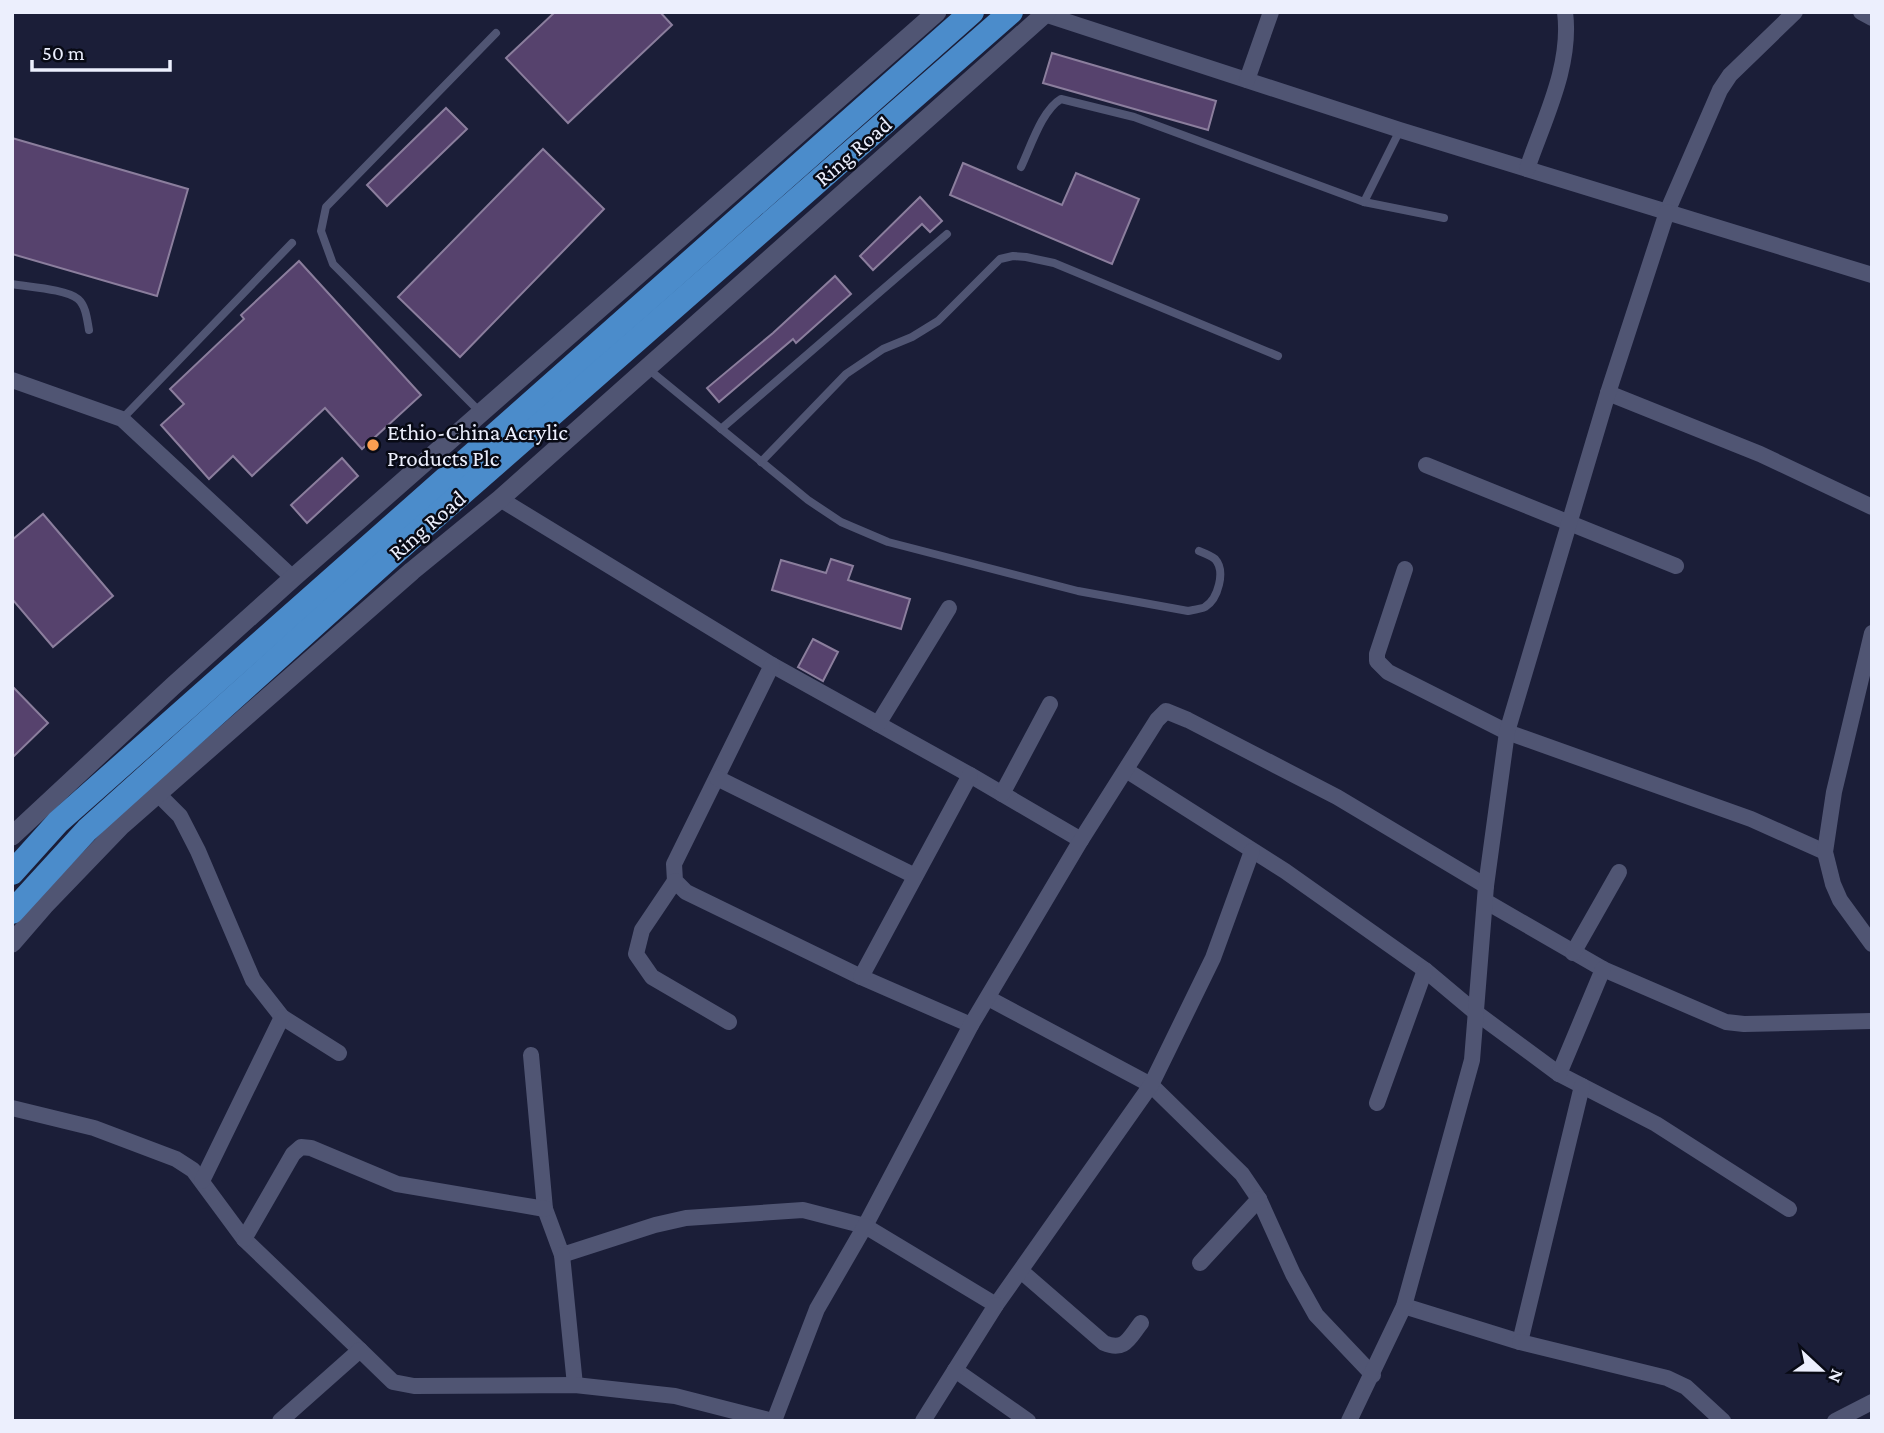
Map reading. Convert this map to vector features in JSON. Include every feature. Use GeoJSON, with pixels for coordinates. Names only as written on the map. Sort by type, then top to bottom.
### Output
{"type":"FeatureCollection","features":[{"type":"Feature","properties":{"kind":"highway","name":"Ring Road"},"geometry":{"type":"LineString","coordinates":[[12,873],[58,821],[972,12]]}},
{"type":"Feature","properties":{"kind":"highway","name":"Ring Road"},"geometry":{"type":"LineString","coordinates":[[12,912],[87,830],[419,531],[1011,12]]}},
{"type":"Feature","properties":{"kind":"street"},"geometry":{"type":"LineString","coordinates":[[12,836],[293,578],[937,12]]}},
{"type":"Feature","properties":{"kind":"street"},"geometry":{"type":"LineString","coordinates":[[1247,80],[1271,12]]}},
{"type":"Feature","properties":{"kind":"street"},"geometry":{"type":"LineString","coordinates":[[1527,169],[1562,68],[1567,31],[1565,12]]}},
{"type":"Feature","properties":{"kind":"street"},"geometry":{"type":"LineString","coordinates":[[1349,1421],[1404,1306],[1472,1060],[1486,894],[1507,732],[1608,393],[1667,212],[1720,90],[1730,75],[1795,12]]}},
{"type":"Feature","properties":{"kind":"street"},"geometry":{"type":"LineString","coordinates":[[1861,12],[1872,18]]}},
{"type":"Feature","properties":{"kind":"street"},"geometry":{"type":"LineString","coordinates":[[12,943],[122,825],[412,571],[500,499],[1045,13],[1400,130],[1872,275]]}},
{"type":"Feature","properties":{"kind":"street"},"geometry":{"type":"LineString","coordinates":[[12,380],[122,418],[293,578]]}},
{"type":"Feature","properties":{"kind":"street"},"geometry":{"type":"LineString","coordinates":[[1608,393],[1760,454],[1872,507]]}},
{"type":"Feature","properties":{"kind":"street"},"geometry":{"type":"LineString","coordinates":[[1426,465],[1676,566]]}},
{"type":"Feature","properties":{"kind":"street"},"geometry":{"type":"LineString","coordinates":[[500,499],[772,665],[1081,840]]}},
{"type":"Feature","properties":{"kind":"street"},"geometry":{"type":"LineString","coordinates":[[1405,569],[1377,654],[1377,662],[1388,672],[1507,732],[1751,819],[1825,852]]}},
{"type":"Feature","properties":{"kind":"street"},"geometry":{"type":"LineString","coordinates":[[878,724],[949,608]]}},
{"type":"Feature","properties":{"kind":"street"},"geometry":{"type":"LineString","coordinates":[[1872,633],[1840,767],[1825,852],[1840,900],[1872,944]]}},
{"type":"Feature","properties":{"kind":"street"},"geometry":{"type":"LineString","coordinates":[[729,1022],[652,977],[636,954],[642,930],[675,881],[674,864],[772,665]]}},
{"type":"Feature","properties":{"kind":"street"},"geometry":{"type":"LineString","coordinates":[[1002,794],[1050,704]]}},
{"type":"Feature","properties":{"kind":"street"},"geometry":{"type":"LineString","coordinates":[[12,1108],[94,1128],[176,1159],[193,1170],[244,1239],[393,1382],[414,1386],[575,1385],[675,1396],[774,1421],[817,1309],[971,1024],[1081,840],[1157,720],[1169,711],[1337,797],[1573,953],[1603,969],[1726,1022],[1744,1024],[1872,1021]]}},
{"type":"Feature","properties":{"kind":"street"},"geometry":{"type":"LineString","coordinates":[[1126,770],[1285,871],[1425,970],[1475,1012],[1559,1074],[1657,1124],[1788,1209]]}},
{"type":"Feature","properties":{"kind":"street"},"geometry":{"type":"LineString","coordinates":[[861,977],[970,775]]}},
{"type":"Feature","properties":{"kind":"street"},"geometry":{"type":"LineString","coordinates":[[717,778],[915,876]]}},
{"type":"Feature","properties":{"kind":"street"},"geometry":{"type":"LineString","coordinates":[[158,794],[180,816],[216,889],[253,980],[282,1017],[339,1053]]}},
{"type":"Feature","properties":{"kind":"street"},"geometry":{"type":"LineString","coordinates":[[923,1421],[996,1305],[1151,1085],[1213,958],[1252,850]]}},
{"type":"Feature","properties":{"kind":"street"},"geometry":{"type":"LineString","coordinates":[[1573,953],[1619,872]]}},
{"type":"Feature","properties":{"kind":"street"},"geometry":{"type":"LineString","coordinates":[[675,881],[686,892],[861,977],[971,1024]]}},
{"type":"Feature","properties":{"kind":"street"},"geometry":{"type":"LineString","coordinates":[[1559,1074],[1603,969]]}},
{"type":"Feature","properties":{"kind":"street"},"geometry":{"type":"LineString","coordinates":[[1377,1103],[1425,970]]}},
{"type":"Feature","properties":{"kind":"street"},"geometry":{"type":"LineString","coordinates":[[988,998],[1151,1085],[1242,1174],[1259,1199],[1293,1274],[1316,1315],[1373,1375]]}},
{"type":"Feature","properties":{"kind":"street"},"geometry":{"type":"LineString","coordinates":[[202,1181],[282,1017]]}},
{"type":"Feature","properties":{"kind":"street"},"geometry":{"type":"LineString","coordinates":[[531,1055],[545,1209],[562,1255],[575,1385]]}},
{"type":"Feature","properties":{"kind":"street"},"geometry":{"type":"LineString","coordinates":[[1520,1342],[1583,1086]]}},
{"type":"Feature","properties":{"kind":"street"},"geometry":{"type":"LineString","coordinates":[[244,1239],[293,1154],[301,1147],[312,1148],[397,1184],[545,1209]]}},
{"type":"Feature","properties":{"kind":"street"},"geometry":{"type":"LineString","coordinates":[[1200,1263],[1259,1199]]}},
{"type":"Feature","properties":{"kind":"street"},"geometry":{"type":"LineString","coordinates":[[562,1255],[655,1225],[686,1218],[803,1210],[864,1226],[996,1305]]}},
{"type":"Feature","properties":{"kind":"street"},"geometry":{"type":"LineString","coordinates":[[1021,1271],[1104,1343],[1115,1347],[1123,1345],[1141,1323]]}},
{"type":"Feature","properties":{"kind":"street"},"geometry":{"type":"LineString","coordinates":[[1404,1306],[1520,1342],[1667,1378],[1686,1387],[1723,1421]]}},
{"type":"Feature","properties":{"kind":"street"},"geometry":{"type":"LineString","coordinates":[[280,1421],[360,1350]]}},
{"type":"Feature","properties":{"kind":"street"},"geometry":{"type":"LineString","coordinates":[[955,1370],[1028,1421]]}},
{"type":"Feature","properties":{"kind":"street"},"geometry":{"type":"LineString","coordinates":[[1835,1421],[1872,1402]]}},
{"type":"Feature","properties":{"kind":"lane"},"geometry":{"type":"LineString","coordinates":[[481,413],[333,264],[321,230],[326,207],[496,33]]}},
{"type":"Feature","properties":{"kind":"lane"},"geometry":{"type":"LineString","coordinates":[[1021,167],[1045,115],[1052,104],[1061,99],[1134,117],[1364,202],[1444,218]]}},
{"type":"Feature","properties":{"kind":"lane"},"geometry":{"type":"LineString","coordinates":[[1364,202],[1400,130]]}},
{"type":"Feature","properties":{"kind":"lane"},"geometry":{"type":"LineString","coordinates":[[721,429],[947,234]]}},
{"type":"Feature","properties":{"kind":"lane"},"geometry":{"type":"LineString","coordinates":[[122,418],[292,243]]}},
{"type":"Feature","properties":{"kind":"lane"},"geometry":{"type":"LineString","coordinates":[[761,462],[846,374],[883,349],[912,337],[938,321],[1000,259],[1013,256],[1054,263],[1278,356]]}},
{"type":"Feature","properties":{"kind":"lane"},"geometry":{"type":"LineString","coordinates":[[12,284],[78,299],[85,309],[89,330]]}},
{"type":"Feature","properties":{"kind":"lane"},"geometry":{"type":"LineString","coordinates":[[647,368],[808,500],[841,522],[888,542],[1078,592],[1188,611],[1205,607],[1214,598],[1220,572],[1216,560],[1199,551]]}},
{"type":"Feature","properties":{"kind":"building"},"geometry":{"type":"Polygon","coordinates":[[[555,12],[660,12],[672,25],[568,123],[506,58],[555,12]]]}},
{"type":"Feature","properties":{"kind":"building"},"geometry":{"type":"Polygon","coordinates":[[[1052,53],[1216,101],[1208,130],[1043,83],[1052,53]]]}},
{"type":"Feature","properties":{"kind":"building"},"geometry":{"type":"Polygon","coordinates":[[[446,108],[467,129],[387,206],[367,185],[446,108]]]}},
{"type":"Feature","properties":{"kind":"building"},"geometry":{"type":"Polygon","coordinates":[[[12,138],[188,189],[157,296],[12,254],[12,138]]]}},
{"type":"Feature","properties":{"kind":"building"},"geometry":{"type":"Polygon","coordinates":[[[543,149],[604,209],[460,357],[398,297],[543,149]]]}},
{"type":"Feature","properties":{"kind":"building"},"geometry":{"type":"Polygon","coordinates":[[[963,163],[1062,205],[1076,173],[1139,199],[1112,264],[950,195],[963,163]]]}},
{"type":"Feature","properties":{"kind":"building"},"geometry":{"type":"Polygon","coordinates":[[[920,197],[942,221],[930,232],[922,224],[873,270],[860,256],[920,197]]]}},
{"type":"Feature","properties":{"kind":"building"},"geometry":{"type":"Polygon","coordinates":[[[299,261],[421,395],[362,449],[325,408],[252,476],[233,456],[209,479],[161,425],[184,404],[170,389],[244,319],[241,315],[299,261]]]}},
{"type":"Feature","properties":{"kind":"building"},"geometry":{"type":"Polygon","coordinates":[[[835,276],[851,294],[796,343],[793,339],[719,402],[707,388],[835,276]]]}},
{"type":"Feature","properties":{"kind":"building"},"geometry":{"type":"Polygon","coordinates":[[[342,458],[358,476],[307,523],[291,505],[342,458]]]}},
{"type":"Feature","properties":{"kind":"building"},"geometry":{"type":"Polygon","coordinates":[[[43,514],[113,596],[53,647],[12,599],[12,540],[43,514]]]}},
{"type":"Feature","properties":{"kind":"building"},"geometry":{"type":"Polygon","coordinates":[[[831,559],[853,566],[848,580],[910,599],[901,629],[772,590],[781,560],[826,573],[831,559]]]}},
{"type":"Feature","properties":{"kind":"building"},"geometry":{"type":"Polygon","coordinates":[[[813,639],[838,652],[823,681],[798,667],[813,639]]]}},
{"type":"Feature","properties":{"kind":"building"},"geometry":{"type":"Polygon","coordinates":[[[12,686],[48,723],[12,758],[12,686]]]}},
{"type":"Feature","properties":{"kind":"place","name":"Ethio-China Acrylic Products Plc"},"geometry":{"type":"Point","coordinates":[373,445]}}]}
